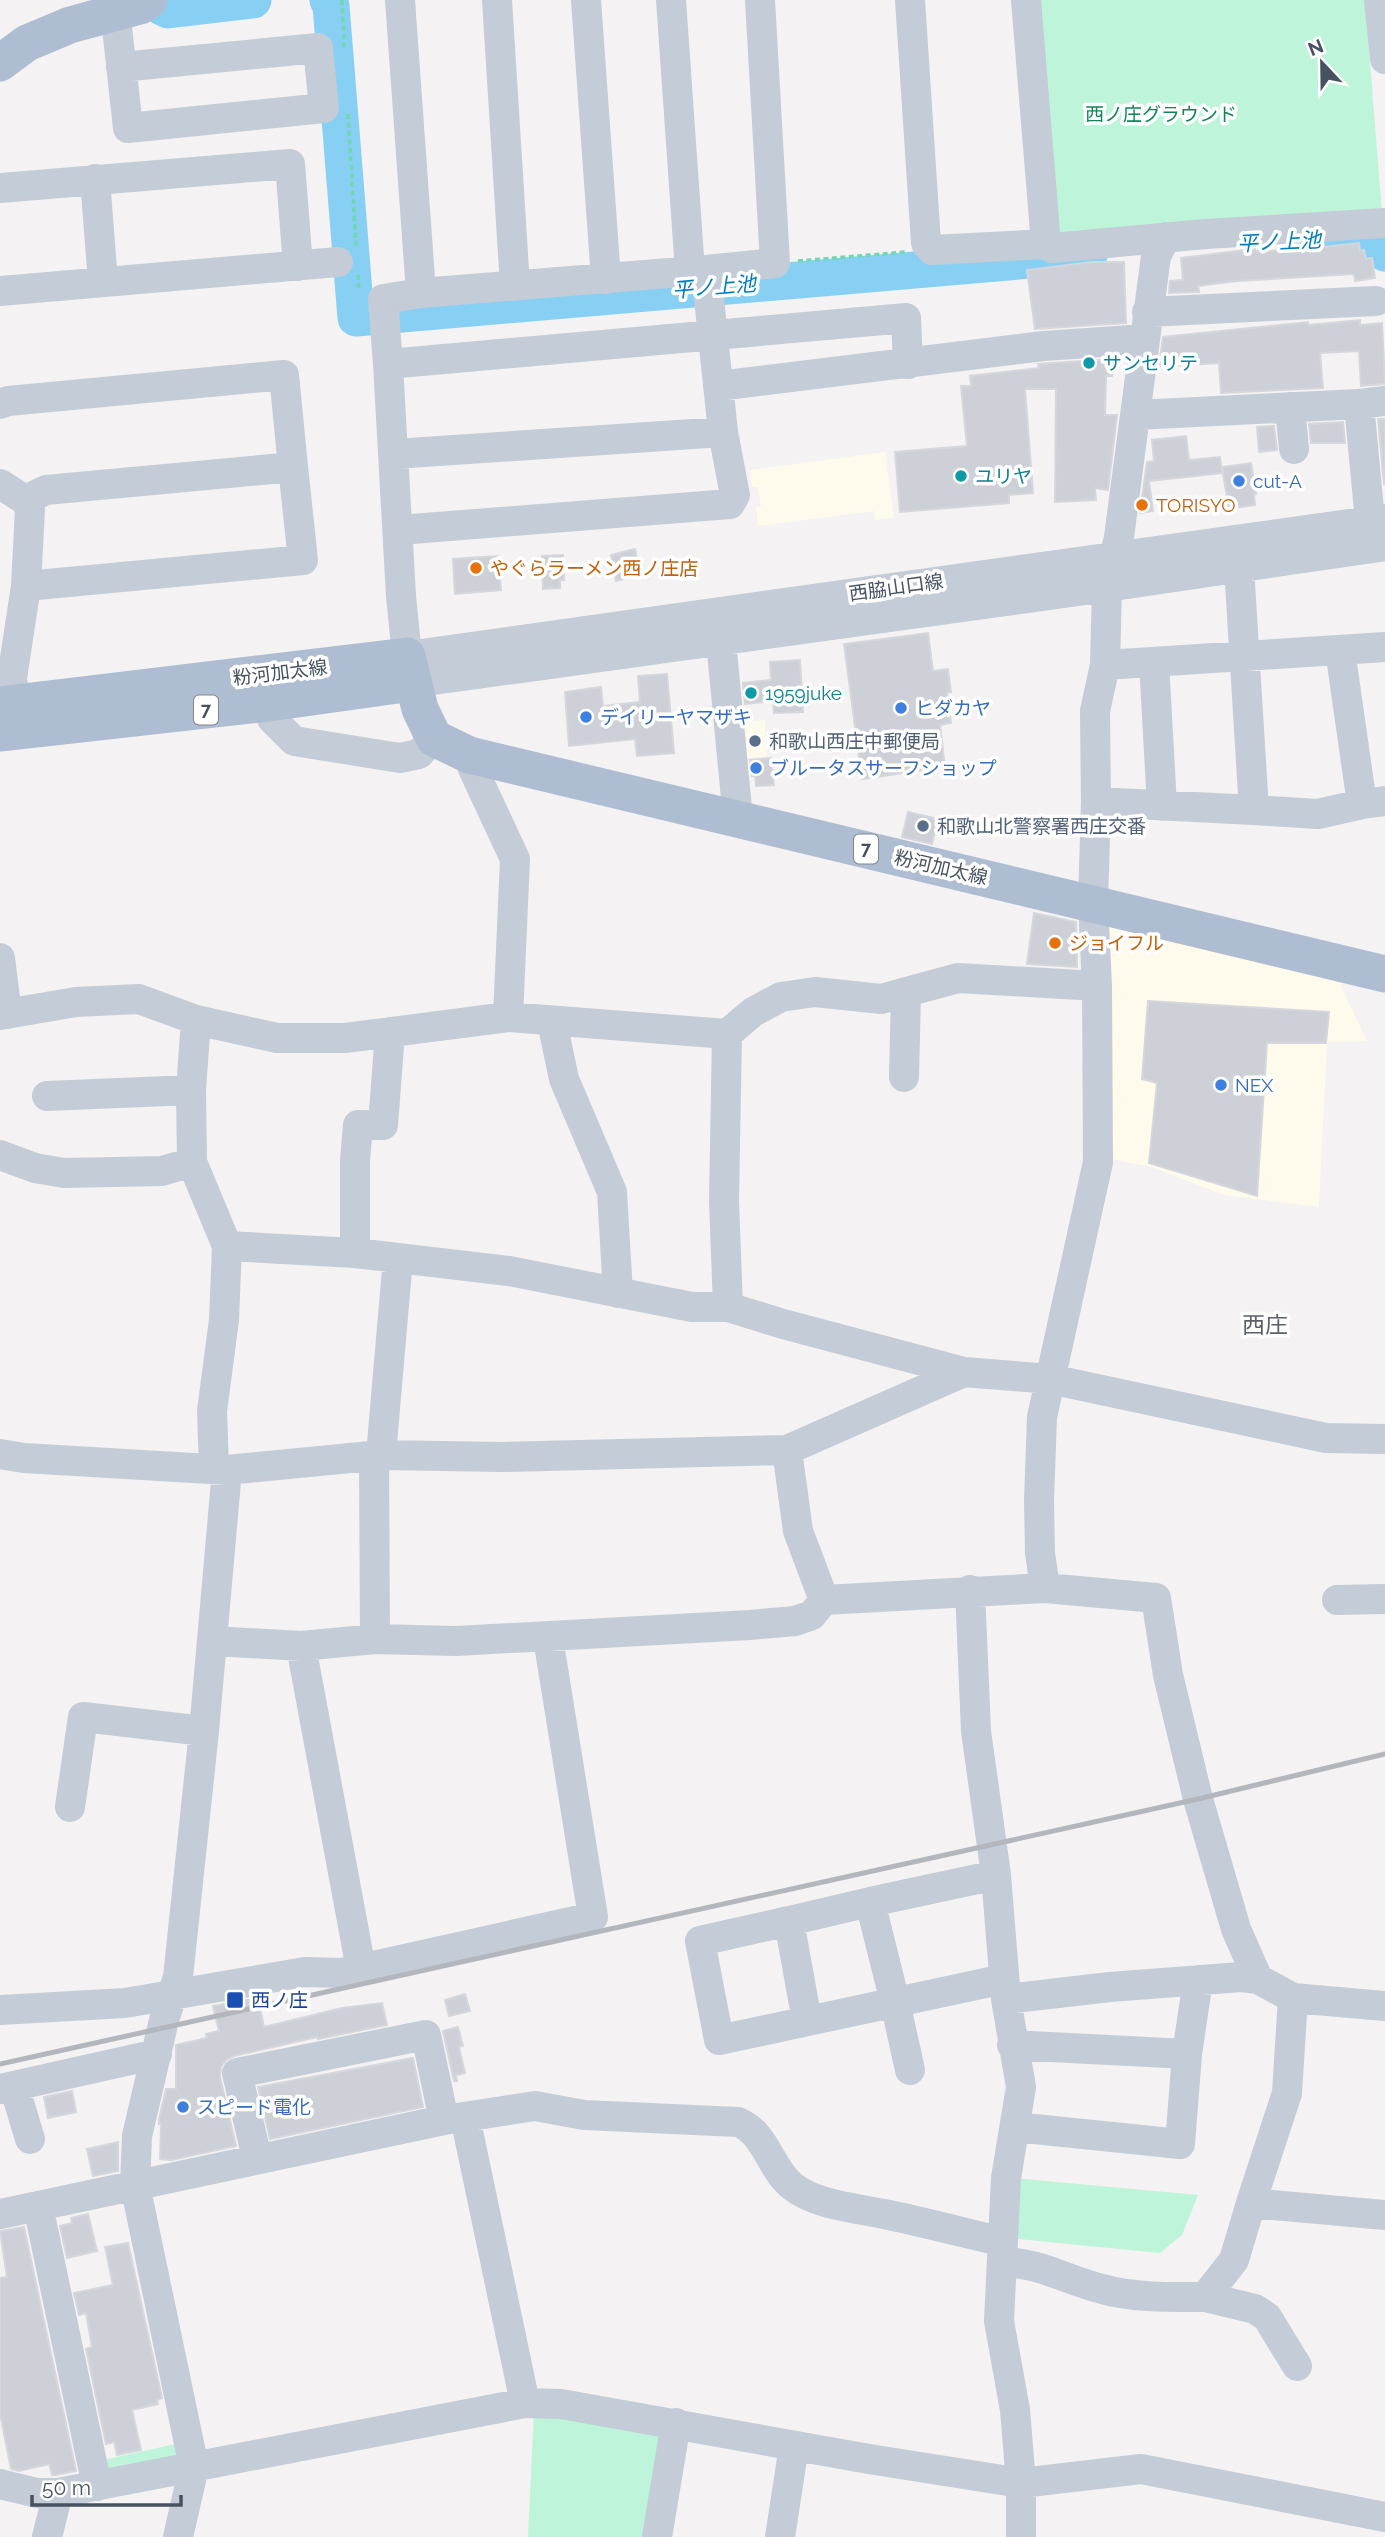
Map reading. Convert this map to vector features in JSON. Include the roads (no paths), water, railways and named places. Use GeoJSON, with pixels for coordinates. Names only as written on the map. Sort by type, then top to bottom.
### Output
{"type":"FeatureCollection","features":[{"type":"Feature","properties":{"kind":"main road"},"geometry":{"type":"LineString","coordinates":[[9,48],[70,25],[115,16],[149,0]]}},
{"type":"Feature","properties":{"kind":"main road"},"geometry":{"type":"LineString","coordinates":[[410,670],[420,709],[434,738]]}},
{"type":"Feature","properties":{"kind":"main road","name":"粉河加太線"},"geometry":{"type":"LineString","coordinates":[[9,718],[269,703],[410,670]]}},
{"type":"Feature","properties":{"kind":"main road","name":"粉河加太線"},"geometry":{"type":"LineString","coordinates":[[9,718],[410,670]]}},
{"type":"Feature","properties":{"kind":"main road","name":"粉河加太線"},"geometry":{"type":"LineString","coordinates":[[434,738],[469,755],[1385,974]]}},
{"type":"Feature","properties":{"kind":"street"},"geometry":{"type":"LineString","coordinates":[[400,0],[421,293]]}},
{"type":"Feature","properties":{"kind":"street"},"geometry":{"type":"LineString","coordinates":[[497,0],[515,286]]}},
{"type":"Feature","properties":{"kind":"street"},"geometry":{"type":"LineString","coordinates":[[586,0],[606,279]]}},
{"type":"Feature","properties":{"kind":"street"},"geometry":{"type":"LineString","coordinates":[[399,530],[730,504],[735,495],[723,432],[703,279],[671,0]]}},
{"type":"Feature","properties":{"kind":"street"},"geometry":{"type":"LineString","coordinates":[[410,670],[401,596],[384,309],[421,293],[606,279],[703,279],[775,263],[760,0]]}},
{"type":"Feature","properties":{"kind":"street"},"geometry":{"type":"LineString","coordinates":[[911,0],[926,243],[932,250],[1046,244],[1052,248],[1161,247],[1385,223]]}},
{"type":"Feature","properties":{"kind":"street"},"geometry":{"type":"LineString","coordinates":[[1026,0],[1046,244]]}},
{"type":"Feature","properties":{"kind":"street"},"geometry":{"type":"LineString","coordinates":[[1379,0],[1385,59]]}},
{"type":"Feature","properties":{"kind":"street"},"geometry":{"type":"LineString","coordinates":[[115,16],[128,128],[324,108],[318,48],[121,67]]}},
{"type":"Feature","properties":{"kind":"street"},"geometry":{"type":"LineString","coordinates":[[0,188],[290,164],[298,266]]}},
{"type":"Feature","properties":{"kind":"street"},"geometry":{"type":"LineString","coordinates":[[95,179],[103,282]]}},
{"type":"Feature","properties":{"kind":"street"},"geometry":{"type":"LineString","coordinates":[[1045,1588],[1040,1553],[1039,1501],[1042,1418],[1098,1162],[1097,986],[1093,903],[1095,710],[1105,665],[1107,587],[1119,537],[1146,325],[1161,247]]}},
{"type":"Feature","properties":{"kind":"street"},"geometry":{"type":"LineString","coordinates":[[0,291],[351,264]]}},
{"type":"Feature","properties":{"kind":"street"},"geometry":{"type":"LineString","coordinates":[[718,386],[1044,346],[1146,325],[1376,301]]}},
{"type":"Feature","properties":{"kind":"street"},"geometry":{"type":"LineString","coordinates":[[388,364],[906,318],[908,364]]}},
{"type":"Feature","properties":{"kind":"street"},"geometry":{"type":"LineString","coordinates":[[0,404],[8,401],[284,374],[303,560],[26,586]]}},
{"type":"Feature","properties":{"kind":"street"},"geometry":{"type":"LineString","coordinates":[[1135,415],[1372,402],[1380,529]]}},
{"type":"Feature","properties":{"kind":"street"},"geometry":{"type":"LineString","coordinates":[[1290,407],[1294,449]]}},
{"type":"Feature","properties":{"kind":"street"},"geometry":{"type":"LineString","coordinates":[[394,454],[723,432]]}},
{"type":"Feature","properties":{"kind":"street"},"geometry":{"type":"LineString","coordinates":[[25,500],[46,490],[293,467]]}},
{"type":"Feature","properties":{"kind":"street"},"geometry":{"type":"LineString","coordinates":[[0,484],[25,500],[30,509],[26,586],[12,678],[9,718]]}},
{"type":"Feature","properties":{"kind":"street","name":"西脇山口線"},"geometry":{"type":"LineString","coordinates":[[410,670],[1113,556],[1380,529]]}},
{"type":"Feature","properties":{"kind":"street","name":"西脇山口線"},"geometry":{"type":"LineString","coordinates":[[410,670],[721,640],[1107,587],[1239,567],[1380,529]]}},
{"type":"Feature","properties":{"kind":"street"},"geometry":{"type":"LineString","coordinates":[[1239,567],[1254,810]]}},
{"type":"Feature","properties":{"kind":"street"},"geometry":{"type":"LineString","coordinates":[[721,640],[738,819]]}},
{"type":"Feature","properties":{"kind":"street"},"geometry":{"type":"LineString","coordinates":[[1105,665],[1385,646]]}},
{"type":"Feature","properties":{"kind":"street"},"geometry":{"type":"LineString","coordinates":[[1096,802],[1318,814],[1373,803],[1340,650]]}},
{"type":"Feature","properties":{"kind":"street"},"geometry":{"type":"LineString","coordinates":[[1154,662],[1162,806]]}},
{"type":"Feature","properties":{"kind":"street"},"geometry":{"type":"LineString","coordinates":[[269,703],[272,719],[294,741],[400,758],[419,754],[434,738]]}},
{"type":"Feature","properties":{"kind":"street"},"geometry":{"type":"LineString","coordinates":[[469,755],[472,769],[515,859],[508,1017]]}},
{"type":"Feature","properties":{"kind":"street"},"geometry":{"type":"LineString","coordinates":[[0,958],[4,1014],[76,1002],[139,999],[196,1020],[277,1038],[345,1038],[508,1017],[727,1034],[753,1012],[781,996],[815,992],[881,999],[958,978],[1097,986]]}},
{"type":"Feature","properties":{"kind":"street"},"geometry":{"type":"LineString","coordinates":[[904,1077],[906,992]]}},
{"type":"Feature","properties":{"kind":"street"},"geometry":{"type":"LineString","coordinates":[[178,2537],[194,2467],[135,2185],[136,2136],[178,1977],[212,1641],[220,1469],[212,1410],[224,1320],[227,1246],[192,1162],[191,1090],[196,1020]]}},
{"type":"Feature","properties":{"kind":"street"},"geometry":{"type":"LineString","coordinates":[[552,1022],[564,1079],[612,1192],[618,1293]]}},
{"type":"Feature","properties":{"kind":"street"},"geometry":{"type":"LineString","coordinates":[[355,1253],[355,1160],[358,1125],[383,1125],[390,1032]]}},
{"type":"Feature","properties":{"kind":"street"},"geometry":{"type":"LineString","coordinates":[[727,1034],[724,1201],[728,1307]]}},
{"type":"Feature","properties":{"kind":"street"},"geometry":{"type":"LineString","coordinates":[[47,1096],[191,1090]]}},
{"type":"Feature","properties":{"kind":"street"},"geometry":{"type":"LineString","coordinates":[[0,1155],[35,1168],[64,1173],[162,1171],[192,1162]]}},
{"type":"Feature","properties":{"kind":"street"},"geometry":{"type":"LineString","coordinates":[[227,1246],[355,1253],[509,1271],[692,1307],[728,1307],[964,1372],[1050,1379],[1326,1438],[1385,1439]]}},
{"type":"Feature","properties":{"kind":"street"},"geometry":{"type":"LineString","coordinates":[[375,1639],[377,1456],[398,1258]]}},
{"type":"Feature","properties":{"kind":"street"},"geometry":{"type":"LineString","coordinates":[[0,1454],[24,1458],[220,1469],[377,1456],[503,1457],[787,1450],[964,1372]]}},
{"type":"Feature","properties":{"kind":"street"},"geometry":{"type":"LineString","coordinates":[[787,1450],[798,1531],[824,1600]]}},
{"type":"Feature","properties":{"kind":"street"},"geometry":{"type":"LineString","coordinates":[[212,1641],[301,1646],[375,1639],[456,1641],[548,1638],[795,1621],[812,1615],[824,1600],[970,1590],[1045,1588],[1156,1598],[1168,1675],[1198,1799],[1236,1928],[1258,1979]]}},
{"type":"Feature","properties":{"kind":"street"},"geometry":{"type":"LineString","coordinates":[[970,1590],[975,1731],[996,1875],[1012,2045],[1021,2087],[1006,2178],[999,2321],[1015,2410],[1021,2483],[1021,2537]]}},
{"type":"Feature","properties":{"kind":"street"},"geometry":{"type":"LineString","coordinates":[[1337,1600],[1385,1599]]}},
{"type":"Feature","properties":{"kind":"street"},"geometry":{"type":"LineString","coordinates":[[0,2010],[125,2003],[305,1972],[342,1973],[593,1917],[548,1638]]}},
{"type":"Feature","properties":{"kind":"street"},"geometry":{"type":"LineString","coordinates":[[301,1646],[361,1969]]}},
{"type":"Feature","properties":{"kind":"street"},"geometry":{"type":"LineString","coordinates":[[69,1807],[83,1717],[204,1731]]}},
{"type":"Feature","properties":{"kind":"street"},"geometry":{"type":"LineString","coordinates":[[996,1875],[700,1941],[719,2040],[895,2002],[1005,1989],[1241,1977],[1258,1979],[1293,1998],[1385,2006]]}},
{"type":"Feature","properties":{"kind":"street"},"geometry":{"type":"LineString","coordinates":[[870,1902],[909,2070]]}},
{"type":"Feature","properties":{"kind":"street"},"geometry":{"type":"LineString","coordinates":[[789,1921],[807,2021]]}},
{"type":"Feature","properties":{"kind":"street"},"geometry":{"type":"LineString","coordinates":[[1015,2127],[1180,2144],[1187,2054],[1198,1980]]}},
{"type":"Feature","properties":{"kind":"street"},"geometry":{"type":"LineString","coordinates":[[1205,2297],[1234,2260],[1287,2093],[1293,1998]]}},
{"type":"Feature","properties":{"kind":"street"},"geometry":{"type":"LineString","coordinates":[[257,2158],[237,2073],[426,2035],[454,2118],[525,2403]]}},
{"type":"Feature","properties":{"kind":"street"},"geometry":{"type":"LineString","coordinates":[[1012,2045],[1187,2054]]}},
{"type":"Feature","properties":{"kind":"street"},"geometry":{"type":"LineString","coordinates":[[30,2140],[7,2087],[157,2054]]}},
{"type":"Feature","properties":{"kind":"street"},"geometry":{"type":"LineString","coordinates":[[0,2214],[454,2118],[535,2106],[584,2115],[738,2122],[750,2127],[793,2187],[821,2200],[1003,2252],[1103,2290],[1157,2297],[1205,2297],[1255,2309],[1267,2317],[1297,2366]]}},
{"type":"Feature","properties":{"kind":"street"},"geometry":{"type":"LineString","coordinates":[[1251,2203],[1385,2215]]}},
{"type":"Feature","properties":{"kind":"street"},"geometry":{"type":"LineString","coordinates":[[38,2206],[97,2486]]}},
{"type":"Feature","properties":{"kind":"street"},"geometry":{"type":"LineString","coordinates":[[0,2484],[37,2493],[58,2493],[525,2403],[561,2404],[1021,2483],[1141,2469],[1385,2517]]}},
{"type":"Feature","properties":{"kind":"street"},"geometry":{"type":"LineString","coordinates":[[657,2537],[676,2423]]}},
{"type":"Feature","properties":{"kind":"street"},"geometry":{"type":"LineString","coordinates":[[780,2537],[794,2445]]}},
{"type":"Feature","properties":{"kind":"street"},"geometry":{"type":"LineString","coordinates":[[47,2537],[58,2493]]}},
{"type":"Feature","properties":{"kind":"waterway","name":"平ノ上池"},"geometry":{"type":"LineString","coordinates":[[160,6],[168,10],[253,0]]}},
{"type":"Feature","properties":{"kind":"waterway","name":"平ノ上池"},"geometry":{"type":"LineString","coordinates":[[328,0],[331,6],[356,318],[1089,255]]}},
{"type":"Feature","properties":{"kind":"waterway","name":"平ノ上池"},"geometry":{"type":"LineString","coordinates":[[1314,240],[1362,239],[1379,246],[1385,253]]}},
{"type":"Feature","properties":{"kind":"railway"},"geometry":{"type":"LineString","coordinates":[[0,2064],[1198,1799],[1385,1754]]}},
{"type":"Feature","properties":{"kind":"place","name":"サンセリテ"},"geometry":{"type":"Point","coordinates":[1089,363]}},
{"type":"Feature","properties":{"kind":"place","name":"ユリヤ"},"geometry":{"type":"Point","coordinates":[961,476]}},
{"type":"Feature","properties":{"kind":"place","name":"cut-A"},"geometry":{"type":"Point","coordinates":[1239,481]}},
{"type":"Feature","properties":{"kind":"place","name":"TORISYO"},"geometry":{"type":"Point","coordinates":[1142,505]}},
{"type":"Feature","properties":{"kind":"place","name":"やぐらラーメン西ノ庄店"},"geometry":{"type":"Point","coordinates":[476,568]}},
{"type":"Feature","properties":{"kind":"place","name":"1959juke"},"geometry":{"type":"Point","coordinates":[751,693]}},
{"type":"Feature","properties":{"kind":"place","name":"ヒダカヤ"},"geometry":{"type":"Point","coordinates":[901,708]}},
{"type":"Feature","properties":{"kind":"place","name":"デイリーヤマザキ"},"geometry":{"type":"Point","coordinates":[586,717]}},
{"type":"Feature","properties":{"kind":"place","name":"和歌山西庄中郵便局"},"geometry":{"type":"Point","coordinates":[755,741]}},
{"type":"Feature","properties":{"kind":"place","name":"ブルータスサーフショップ"},"geometry":{"type":"Point","coordinates":[756,768]}},
{"type":"Feature","properties":{"kind":"place","name":"和歌山北警察署西庄交番"},"geometry":{"type":"Point","coordinates":[923,826]}},
{"type":"Feature","properties":{"kind":"place","name":"ジョイフル"},"geometry":{"type":"Point","coordinates":[1055,943]}},
{"type":"Feature","properties":{"kind":"place","name":"NEX"},"geometry":{"type":"Point","coordinates":[1221,1085]}},
{"type":"Feature","properties":{"kind":"place","name":"西ノ庄"},"geometry":{"type":"Point","coordinates":[235,2000]}},
{"type":"Feature","properties":{"kind":"place","name":"スピード電化"},"geometry":{"type":"Point","coordinates":[183,2107]}},
{"type":"Feature","properties":{"kind":"district","name":"西庄"},"geometry":{"type":"Point","coordinates":[1265,1325]}},
{"type":"Feature","properties":{"kind":"park label","name":"西ノ庄グラウンド"},"geometry":{"type":"Point","coordinates":[1161,114]}}]}
